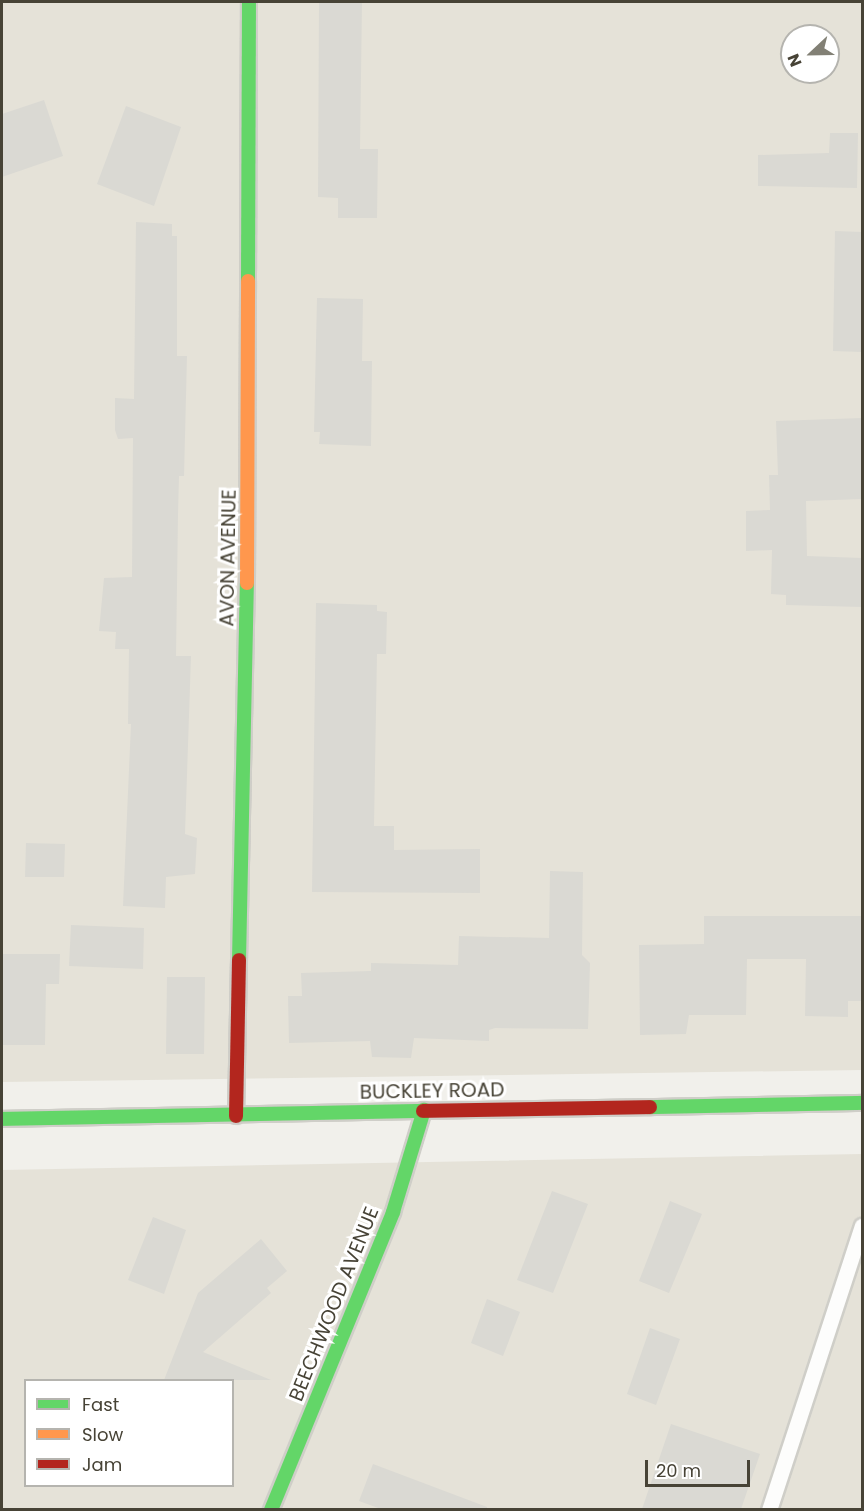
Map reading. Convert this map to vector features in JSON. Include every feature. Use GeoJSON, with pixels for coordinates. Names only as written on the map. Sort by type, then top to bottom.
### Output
{"type":"FeatureCollection","features":[{"type":"Feature","properties":{"kind":"street","name":"AVON AVENUE"},"geometry":{"type":"LineString","coordinates":[[236,1116],[248,559],[249,2]]}},
{"type":"Feature","properties":{"kind":"street","name":"BUCKLEY ROAD"},"geometry":{"type":"LineString","coordinates":[[2,1119],[862,1103]]}},
{"type":"Feature","properties":{"kind":"street","name":"BEECHWOOD AVENUE"},"geometry":{"type":"LineString","coordinates":[[272,1509],[393,1212],[424,1110]]}},
{"type":"Feature","properties":{"kind":"lane"},"geometry":{"type":"LineString","coordinates":[[769,1509],[862,1226]]}},
{"type":"Feature","properties":{"kind":"shaded area"},"geometry":{"type":"Polygon","coordinates":[[[2,2],[862,2],[862,1070],[2,1082],[2,2]]]}},
{"type":"Feature","properties":{"kind":"shaded area"},"geometry":{"type":"Polygon","coordinates":[[[862,1154],[862,1509],[2,1509],[2,1170],[862,1154]]]}},
{"type":"Feature","properties":{"kind":"building"},"geometry":{"type":"Polygon","coordinates":[[[319,2],[362,2],[360,149],[378,149],[377,218],[338,218],[338,198],[318,197],[319,2]]]}},
{"type":"Feature","properties":{"kind":"building"},"geometry":{"type":"Polygon","coordinates":[[[44,100],[63,156],[2,177],[2,114],[44,100]]]}},
{"type":"Feature","properties":{"kind":"building"},"geometry":{"type":"Polygon","coordinates":[[[126,106],[181,127],[154,206],[97,184],[126,106]]]}},
{"type":"Feature","properties":{"kind":"building"},"geometry":{"type":"Polygon","coordinates":[[[830,133],[858,133],[857,188],[758,186],[758,155],[829,153],[830,133]]]}},
{"type":"Feature","properties":{"kind":"building"},"geometry":{"type":"Polygon","coordinates":[[[136,222],[172,224],[172,236],[177,236],[177,356],[187,356],[184,476],[179,476],[176,656],[191,656],[185,834],[197,838],[195,874],[166,877],[165,908],[123,906],[131,724],[128,724],[129,649],[115,649],[116,632],[99,631],[104,578],[132,577],[133,438],[118,439],[115,430],[115,398],[134,399],[136,222]]]}},
{"type":"Feature","properties":{"kind":"building"},"geometry":{"type":"Polygon","coordinates":[[[835,231],[862,232],[862,352],[833,351],[835,231]]]}},
{"type":"Feature","properties":{"kind":"building"},"geometry":{"type":"Polygon","coordinates":[[[317,298],[363,299],[362,361],[372,361],[371,446],[319,444],[320,432],[314,432],[317,298]]]}},
{"type":"Feature","properties":{"kind":"building"},"geometry":{"type":"Polygon","coordinates":[[[862,418],[862,499],[806,501],[807,556],[862,558],[862,607],[786,605],[786,595],[771,594],[772,550],[746,551],[746,511],[770,510],[769,475],[778,475],[776,421],[862,418]]]}},
{"type":"Feature","properties":{"kind":"building"},"geometry":{"type":"Polygon","coordinates":[[[316,603],[377,605],[377,611],[387,612],[386,654],[377,654],[374,826],[394,826],[394,850],[480,849],[480,893],[312,892],[316,603]]]}},
{"type":"Feature","properties":{"kind":"building"},"geometry":{"type":"Polygon","coordinates":[[[26,843],[65,844],[64,877],[25,877],[26,843]]]}},
{"type":"Feature","properties":{"kind":"building"},"geometry":{"type":"Polygon","coordinates":[[[550,871],[583,872],[582,955],[590,963],[588,1029],[495,1028],[489,1030],[489,1041],[414,1038],[411,1058],[372,1057],[370,1041],[289,1043],[288,996],[302,996],[301,973],[371,971],[371,963],[458,965],[459,936],[549,938],[550,871]]]}},
{"type":"Feature","properties":{"kind":"building"},"geometry":{"type":"Polygon","coordinates":[[[704,916],[862,916],[862,1001],[848,1001],[848,1017],[805,1016],[806,959],[747,959],[746,1015],[689,1015],[686,1034],[640,1035],[639,945],[704,944],[704,916]]]}},
{"type":"Feature","properties":{"kind":"building"},"geometry":{"type":"Polygon","coordinates":[[[71,925],[144,928],[143,969],[69,966],[71,925]]]}},
{"type":"Feature","properties":{"kind":"building"},"geometry":{"type":"Polygon","coordinates":[[[2,954],[60,954],[59,984],[46,984],[45,1045],[2,1045],[2,954]]]}},
{"type":"Feature","properties":{"kind":"building"},"geometry":{"type":"Polygon","coordinates":[[[167,977],[205,977],[204,1054],[166,1054],[167,977]]]}},
{"type":"Feature","properties":{"kind":"building"},"geometry":{"type":"Polygon","coordinates":[[[552,1191],[588,1204],[553,1293],[517,1280],[552,1191]]]}},
{"type":"Feature","properties":{"kind":"building"},"geometry":{"type":"Polygon","coordinates":[[[670,1201],[702,1214],[669,1293],[639,1281],[670,1201]]]}},
{"type":"Feature","properties":{"kind":"building"},"geometry":{"type":"Polygon","coordinates":[[[153,1217],[186,1230],[164,1294],[128,1280],[153,1217]]]}},
{"type":"Feature","properties":{"kind":"building"},"geometry":{"type":"Polygon","coordinates":[[[261,1239],[287,1271],[267,1288],[271,1293],[203,1352],[271,1380],[164,1379],[198,1293],[261,1239]]]}},
{"type":"Feature","properties":{"kind":"building"},"geometry":{"type":"Polygon","coordinates":[[[487,1299],[520,1312],[503,1356],[471,1343],[487,1299]]]}},
{"type":"Feature","properties":{"kind":"building"},"geometry":{"type":"Polygon","coordinates":[[[650,1328],[680,1339],[656,1405],[627,1394],[650,1328]]]}},
{"type":"Feature","properties":{"kind":"building"},"geometry":{"type":"Polygon","coordinates":[[[671,1424],[760,1454],[741,1509],[642,1509],[671,1424]]]}},
{"type":"Feature","properties":{"kind":"building"},"geometry":{"type":"Polygon","coordinates":[[[373,1464],[487,1507],[487,1509],[381,1509],[359,1501],[373,1464]]]}},
{"type":"Feature","properties":{"kind":"traffic: fast"},"geometry":{"type":"LineString","coordinates":[[248,281],[249,2]]}},
{"type":"Feature","properties":{"kind":"traffic: fast"},"geometry":{"type":"LineString","coordinates":[[239,960],[247,583]]}},
{"type":"Feature","properties":{"kind":"traffic: fast"},"geometry":{"type":"LineString","coordinates":[[650,1107],[862,1103]]}},
{"type":"Feature","properties":{"kind":"traffic: fast"},"geometry":{"type":"LineString","coordinates":[[271,1510],[393,1212],[424,1110]]}},
{"type":"Feature","properties":{"kind":"traffic: fast"},"geometry":{"type":"LineString","coordinates":[[2,1119],[423,1111]]}},
{"type":"Feature","properties":{"kind":"traffic: slow"},"geometry":{"type":"LineString","coordinates":[[247,583],[248,281]]}},
{"type":"Feature","properties":{"kind":"traffic: jam"},"geometry":{"type":"LineString","coordinates":[[236,1116],[239,960]]}},
{"type":"Feature","properties":{"kind":"traffic: jam"},"geometry":{"type":"LineString","coordinates":[[423,1111],[650,1107]]}}]}
